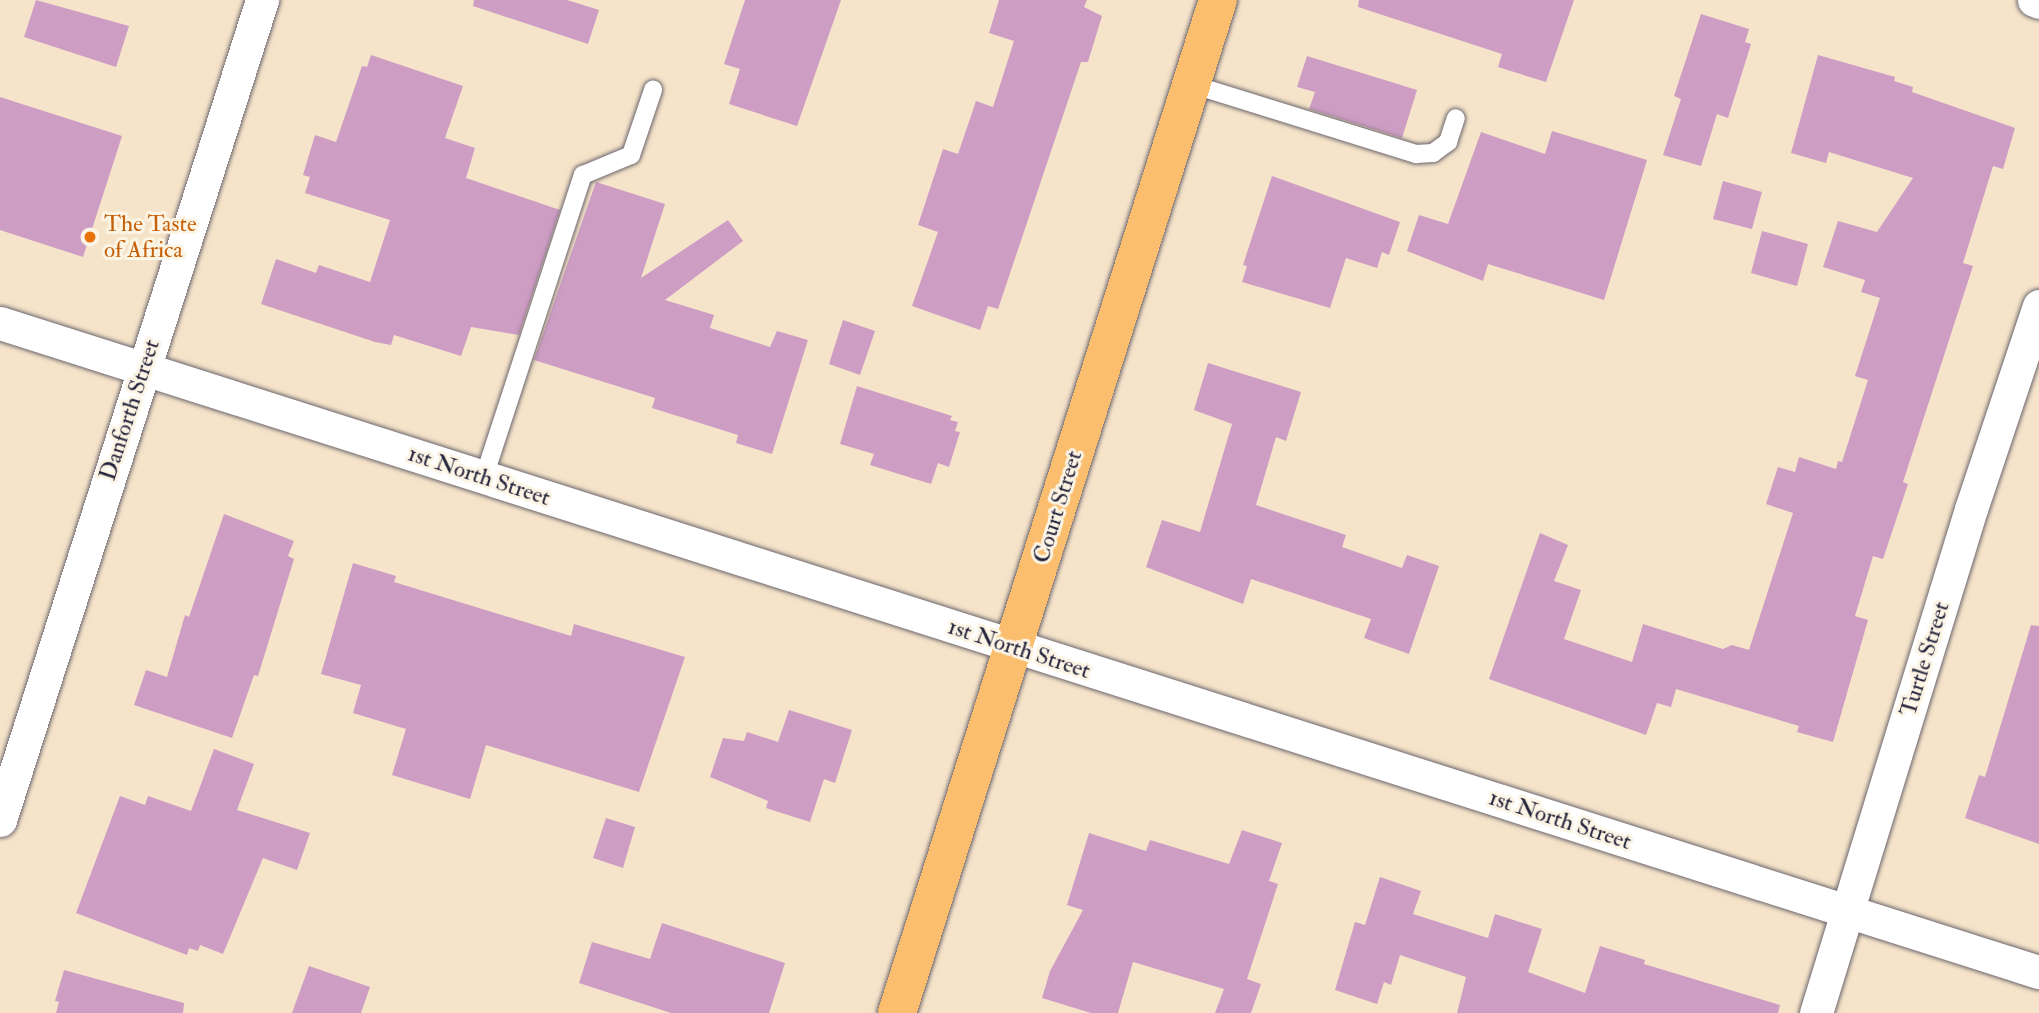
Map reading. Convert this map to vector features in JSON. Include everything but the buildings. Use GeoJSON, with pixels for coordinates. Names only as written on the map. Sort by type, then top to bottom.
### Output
{"type":"FeatureCollection","features":[{"type":"Feature","properties":{"kind":"main road","name":"Court Street"},"geometry":{"type":"LineString","coordinates":[[897,1013],[1218,0]]}},
{"type":"Feature","properties":{"kind":"street","name":"Danforth Street"},"geometry":{"type":"LineString","coordinates":[[0,820],[261,0]]}},
{"type":"Feature","properties":{"kind":"street"},"geometry":{"type":"LineString","coordinates":[[2034,0],[2039,2]]}},
{"type":"Feature","properties":{"kind":"street","name":"Turtle Street"},"geometry":{"type":"LineString","coordinates":[[1816,1013],[1971,509],[2039,306]]}},
{"type":"Feature","properties":{"kind":"street","name":"1st North Street"},"geometry":{"type":"LineString","coordinates":[[0,323],[2039,972]]}},
{"type":"Feature","properties":{"kind":"lane"},"geometry":{"type":"LineString","coordinates":[[1191,84],[1416,154],[1433,153],[1448,142],[1456,118]]}},
{"type":"Feature","properties":{"kind":"lane"},"geometry":{"type":"LineString","coordinates":[[484,477],[583,175],[631,155],[653,90]]}},
{"type":"Feature","properties":{"kind":"place","name":"The Taste of Africa"},"geometry":{"type":"Point","coordinates":[90,237]}}]}
